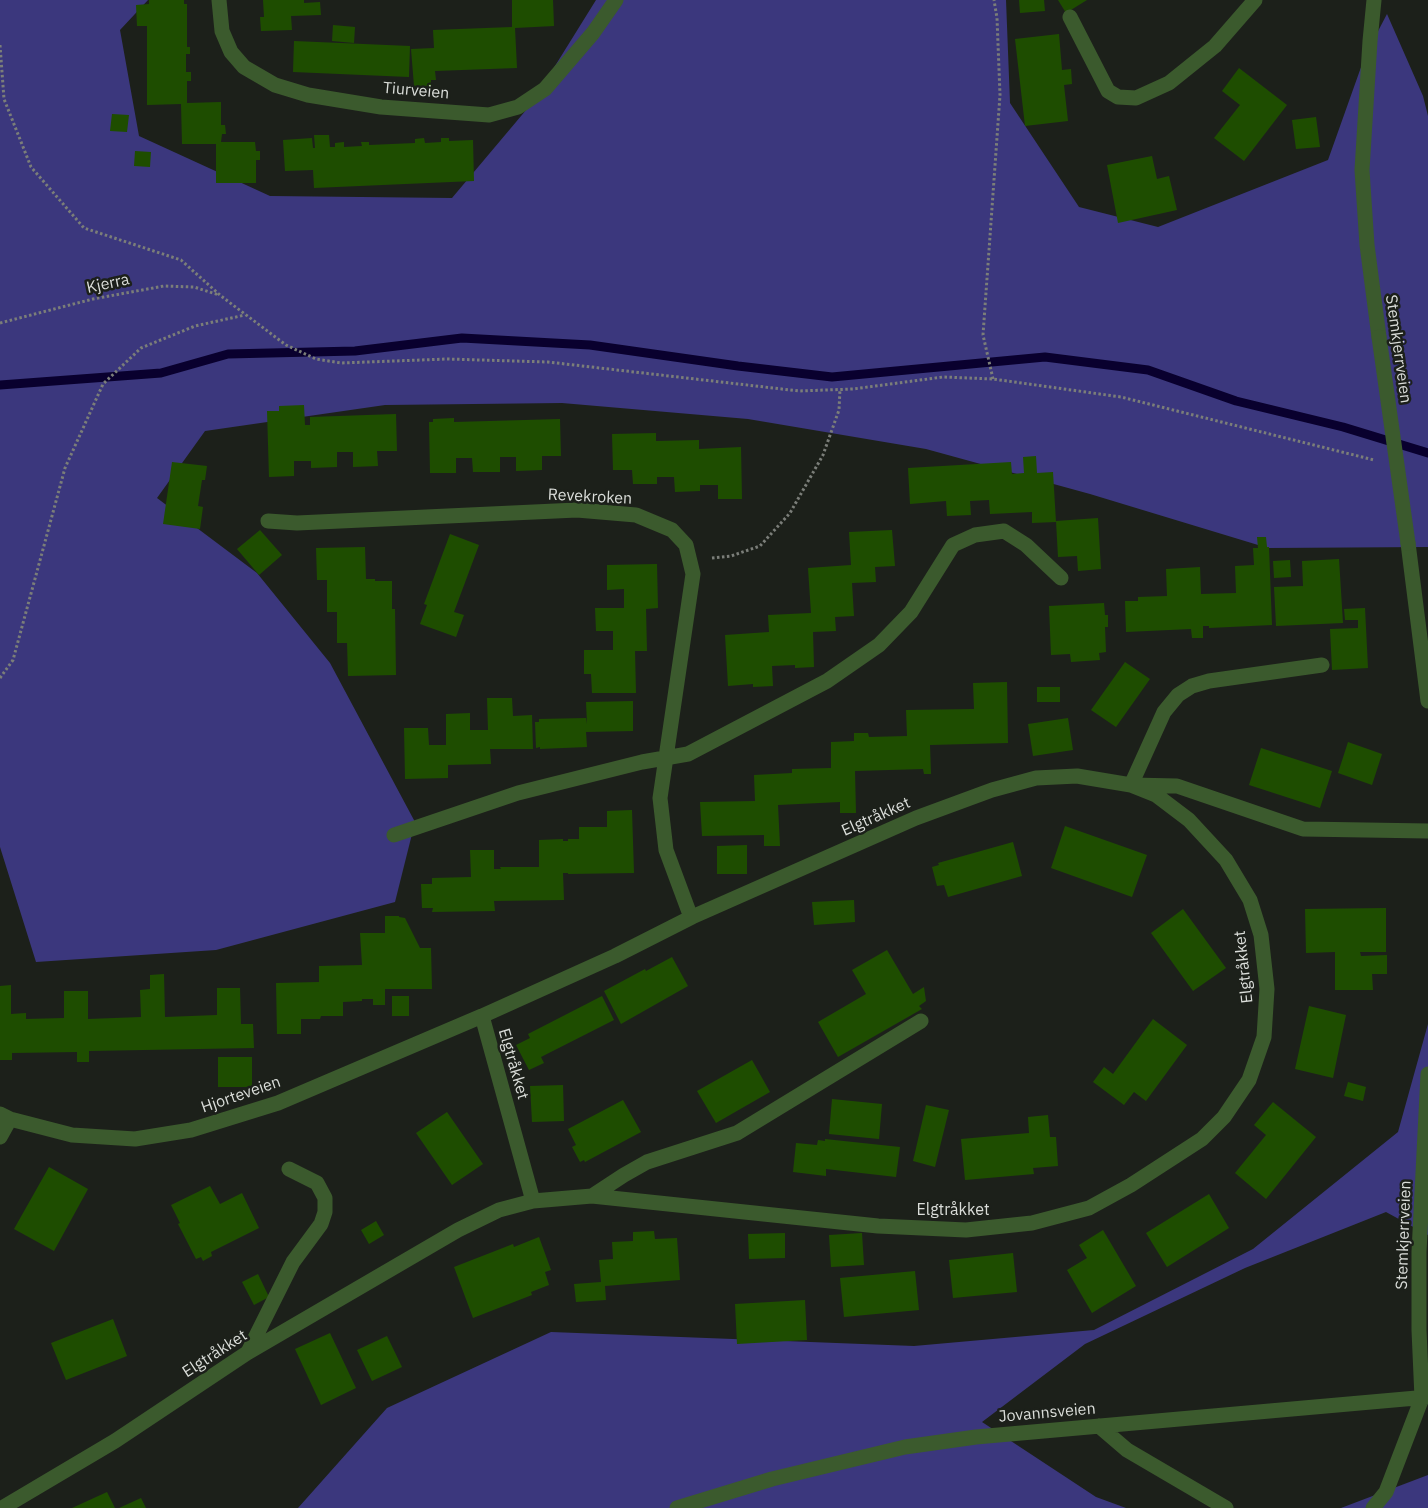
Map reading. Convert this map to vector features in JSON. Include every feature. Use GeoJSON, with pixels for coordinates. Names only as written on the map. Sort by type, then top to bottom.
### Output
{"type":"FeatureCollection","features":[{"type":"Feature","properties":{"kind":"street","name":"Tiurveien"},"geometry":{"type":"LineString","coordinates":[[219,0],[222,31],[231,52],[244,67],[275,86],[308,95],[381,107],[489,115],[518,107],[545,89],[593,33],[616,0]]}},
{"type":"Feature","properties":{"kind":"street"},"geometry":{"type":"LineString","coordinates":[[1070,17],[1108,91],[1118,97],[1136,98],[1169,83],[1215,46],[1255,0]]}},
{"type":"Feature","properties":{"kind":"street","name":"Stemkjerrveien"},"geometry":{"type":"LineString","coordinates":[[1374,0],[1362,170],[1367,245],[1428,701]]}},
{"type":"Feature","properties":{"kind":"street","name":"Revekroken"},"geometry":{"type":"LineString","coordinates":[[268,521],[297,523],[577,510],[636,515],[672,530],[686,546],[693,574],[660,798],[666,850],[692,918]]}},
{"type":"Feature","properties":{"kind":"street"},"geometry":{"type":"LineString","coordinates":[[394,835],[518,793],[642,762],[688,754],[827,681],[879,644],[911,612],[953,545],[975,535],[1004,531],[1026,546],[1062,578]]}},
{"type":"Feature","properties":{"kind":"street"},"geometry":{"type":"LineString","coordinates":[[1322,665],[1209,681],[1192,686],[1178,695],[1164,712],[1131,785],[1177,786],[1303,829],[1428,831]]}},
{"type":"Feature","properties":{"kind":"street","name":"Elgtråkket"},"geometry":{"type":"LineString","coordinates":[[2,1508],[115,1441],[247,1353],[458,1230],[499,1210],[533,1201],[592,1196],[878,1226],[966,1230],[1032,1223],[1089,1208],[1131,1185],[1202,1139],[1224,1116],[1249,1080],[1264,1037],[1267,990],[1261,935],[1250,900],[1226,860],[1189,820],[1156,795],[1131,785],[1077,776],[1036,778],[992,790],[916,818],[692,918],[615,956],[482,1016],[533,1201]]}},
{"type":"Feature","properties":{"kind":"street","name":"Hjorteveien"},"geometry":{"type":"LineString","coordinates":[[5,1117],[72,1135],[135,1139],[191,1130],[278,1103],[482,1016]]}},
{"type":"Feature","properties":{"kind":"street","name":"Elgtråkket"},"geometry":{"type":"LineString","coordinates":[[592,1196],[647,1162],[737,1133],[921,1021]]}},
{"type":"Feature","properties":{"kind":"street","name":"Stemkjerrveien"},"geometry":{"type":"LineString","coordinates":[[1425,1397],[1418,1330],[1428,1074]]}},
{"type":"Feature","properties":{"kind":"street"},"geometry":{"type":"LineString","coordinates":[[0,1137],[5,1117]]}},
{"type":"Feature","properties":{"kind":"street"},"geometry":{"type":"LineString","coordinates":[[247,1353],[293,1262],[321,1224],[325,1212],[325,1198],[317,1183],[289,1169]]}},
{"type":"Feature","properties":{"kind":"street"},"geometry":{"type":"LineString","coordinates":[[1373,1508],[1386,1492],[1425,1397]]}},
{"type":"Feature","properties":{"kind":"street","name":"Jovannsveien"},"geometry":{"type":"LineString","coordinates":[[676,1508],[772,1479],[905,1447],[976,1437],[1425,1397]]}},
{"type":"Feature","properties":{"kind":"street"},"geometry":{"type":"LineString","coordinates":[[1099,1426],[1127,1450],[1226,1508]]}},
{"type":"Feature","properties":{"kind":"path"},"geometry":{"type":"LineString","coordinates":[[992,378],[984,341],[984,315],[1000,95],[997,18],[994,0]]}},
{"type":"Feature","properties":{"kind":"path"},"geometry":{"type":"LineString","coordinates":[[0,45],[4,99],[31,167],[84,228],[181,260],[221,296],[286,345],[316,359],[341,363],[447,359],[548,362],[799,391],[840,389],[943,377],[992,378],[1121,397],[1380,461]]}},
{"type":"Feature","properties":{"kind":"path","name":"Kjerra"},"geometry":{"type":"LineString","coordinates":[[0,322],[93,299],[164,286],[194,287],[221,296]]}},
{"type":"Feature","properties":{"kind":"path"},"geometry":{"type":"LineString","coordinates":[[0,678],[13,660],[65,468],[103,384],[141,348],[195,326],[246,315]]}},
{"type":"Feature","properties":{"kind":"path"},"geometry":{"type":"LineString","coordinates":[[690,561],[731,556],[760,546],[790,513],[823,455],[839,410],[840,389]]}},
{"type":"Feature","properties":{"kind":"shaded area"},"geometry":{"type":"Polygon","coordinates":[[[0,0],[148,0],[120,30],[139,136],[270,196],[452,198],[532,103],[596,0],[1006,0],[1010,103],[1079,207],[1158,227],[1328,160],[1365,56],[1387,14],[1423,96],[1428,116],[1428,547],[1268,548],[1090,494],[926,449],[748,419],[562,403],[385,405],[205,431],[157,498],[257,573],[330,663],[415,822],[395,902],[216,950],[36,962],[0,847],[0,0]]]}},
{"type":"Feature","properties":{"kind":"shaded area"},"geometry":{"type":"Polygon","coordinates":[[[1428,1024],[1428,1235],[1386,1212],[1245,1268],[1085,1344],[982,1422],[1096,1497],[1126,1508],[298,1508],[387,1408],[551,1332],[914,1346],[1094,1330],[1253,1249],[1398,1132],[1428,1024]]]}},
{"type":"Feature","properties":{"kind":"shaded area"},"geometry":{"type":"Polygon","coordinates":[[[1428,1475],[1428,1508],[1341,1508],[1428,1475]]]}},
{"type":"Feature","properties":{"kind":"building"},"geometry":{"type":"Polygon","coordinates":[[[149,0],[184,0],[184,4],[187,4],[187,47],[190,47],[190,54],[186,54],[186,72],[191,72],[191,81],[187,81],[187,103],[221,102],[221,125],[225,125],[226,134],[222,134],[221,142],[255,142],[256,151],[260,151],[260,160],[256,160],[256,183],[216,183],[216,144],[182,144],[181,104],[147,105],[147,26],[137,26],[136,5],[149,4],[149,0]]]}},
{"type":"Feature","properties":{"kind":"building"},"geometry":{"type":"Polygon","coordinates":[[[263,0],[304,0],[304,3],[320,2],[321,15],[291,16],[292,30],[261,31],[260,17],[264,17],[263,0]]]}},
{"type":"Feature","properties":{"kind":"building"},"geometry":{"type":"Polygon","coordinates":[[[512,0],[553,0],[554,26],[515,28],[517,68],[435,71],[436,80],[431,80],[431,86],[414,86],[411,49],[434,48],[433,30],[512,27],[512,0]]]}},
{"type":"Feature","properties":{"kind":"building"},"geometry":{"type":"Polygon","coordinates":[[[1019,0],[1044,0],[1045,11],[1020,13],[1019,0]]]}},
{"type":"Feature","properties":{"kind":"building"},"geometry":{"type":"Polygon","coordinates":[[[1058,0],[1087,0],[1066,13],[1058,0]]]}},
{"type":"Feature","properties":{"kind":"building"},"geometry":{"type":"Polygon","coordinates":[[[333,25],[355,27],[354,43],[332,41],[333,25]]]}},
{"type":"Feature","properties":{"kind":"building"},"geometry":{"type":"Polygon","coordinates":[[[1059,34],[1062,70],[1071,69],[1072,84],[1064,85],[1068,121],[1025,126],[1015,39],[1059,34]]]}},
{"type":"Feature","properties":{"kind":"building"},"geometry":{"type":"Polygon","coordinates":[[[294,41],[410,46],[409,77],[293,72],[294,41]]]}},
{"type":"Feature","properties":{"kind":"building"},"geometry":{"type":"Polygon","coordinates":[[[1239,68],[1287,105],[1244,161],[1214,138],[1240,105],[1222,91],[1239,68]]]}},
{"type":"Feature","properties":{"kind":"building"},"geometry":{"type":"Polygon","coordinates":[[[112,114],[129,115],[127,132],[110,131],[112,114]]]}},
{"type":"Feature","properties":{"kind":"building"},"geometry":{"type":"Polygon","coordinates":[[[1316,117],[1320,147],[1296,149],[1292,120],[1316,117]]]}},
{"type":"Feature","properties":{"kind":"building"},"geometry":{"type":"Polygon","coordinates":[[[314,135],[329,135],[330,147],[335,147],[335,143],[344,142],[344,147],[362,146],[361,142],[369,142],[369,145],[415,143],[415,139],[424,138],[425,143],[441,142],[441,138],[449,138],[449,141],[473,140],[474,181],[314,188],[313,170],[285,171],[283,140],[312,138],[313,148],[315,148],[314,135]]]}},
{"type":"Feature","properties":{"kind":"building"},"geometry":{"type":"Polygon","coordinates":[[[135,151],[151,152],[150,167],[134,166],[135,151]]]}},
{"type":"Feature","properties":{"kind":"building"},"geometry":{"type":"Polygon","coordinates":[[[1152,156],[1157,179],[1169,176],[1177,210],[1118,223],[1107,165],[1152,156]]]}},
{"type":"Feature","properties":{"kind":"building"},"geometry":{"type":"Polygon","coordinates":[[[304,405],[305,425],[310,425],[310,417],[396,414],[397,451],[377,451],[378,466],[353,467],[353,452],[337,452],[337,467],[311,468],[311,461],[294,461],[294,476],[269,477],[267,411],[279,411],[279,406],[304,405]]]}},
{"type":"Feature","properties":{"kind":"building"},"geometry":{"type":"Polygon","coordinates":[[[454,418],[454,422],[560,419],[561,456],[542,456],[542,470],[516,471],[516,457],[500,457],[500,472],[473,472],[472,458],[456,458],[456,473],[430,473],[429,422],[433,422],[433,419],[454,418]]]}},
{"type":"Feature","properties":{"kind":"building"},"geometry":{"type":"Polygon","coordinates":[[[656,433],[656,441],[699,440],[699,449],[741,447],[742,499],[718,499],[718,485],[700,485],[700,491],[675,492],[674,477],[657,477],[657,484],[633,484],[632,470],[613,470],[612,434],[656,433]]]}},
{"type":"Feature","properties":{"kind":"building"},"geometry":{"type":"Polygon","coordinates":[[[1036,456],[1037,473],[1053,472],[1056,522],[1032,523],[1032,512],[990,514],[989,500],[970,501],[971,515],[947,516],[946,501],[910,504],[908,468],[1011,462],[1012,474],[1024,473],[1023,457],[1036,456]]]}},
{"type":"Feature","properties":{"kind":"building"},"geometry":{"type":"Polygon","coordinates":[[[172,462],[207,466],[205,480],[202,480],[198,506],[203,507],[200,529],[163,524],[172,462]]]}},
{"type":"Feature","properties":{"kind":"building"},"geometry":{"type":"Polygon","coordinates":[[[1098,518],[1101,569],[1078,571],[1077,556],[1058,557],[1056,521],[1098,518]]]}},
{"type":"Feature","properties":{"kind":"building"},"geometry":{"type":"Polygon","coordinates":[[[260,530],[282,555],[259,575],[237,549],[260,530]]]}},
{"type":"Feature","properties":{"kind":"building"},"geometry":{"type":"Polygon","coordinates":[[[892,530],[895,566],[875,567],[876,582],[852,583],[854,616],[835,617],[836,631],[813,632],[814,667],[795,668],[795,665],[772,666],[773,686],[753,687],[753,684],[728,686],[725,635],[769,632],[768,615],[811,613],[808,568],[851,565],[849,532],[892,530]]]}},
{"type":"Feature","properties":{"kind":"building"},"geometry":{"type":"Polygon","coordinates":[[[450,534],[479,545],[454,612],[464,615],[456,637],[420,624],[427,605],[424,604],[450,534]]]}},
{"type":"Feature","properties":{"kind":"building"},"geometry":{"type":"Polygon","coordinates":[[[1257,537],[1266,537],[1267,547],[1269,547],[1272,625],[1209,628],[1209,626],[1203,626],[1203,638],[1192,638],[1191,629],[1126,632],[1125,601],[1138,601],[1138,597],[1167,596],[1166,569],[1200,567],[1201,594],[1236,593],[1235,566],[1254,565],[1253,548],[1258,548],[1257,537]]]}},
{"type":"Feature","properties":{"kind":"building"},"geometry":{"type":"Polygon","coordinates":[[[365,547],[366,579],[392,581],[392,609],[395,609],[396,675],[348,676],[347,643],[337,643],[337,612],[327,612],[327,580],[317,580],[316,548],[365,547]]]}},
{"type":"Feature","properties":{"kind":"building"},"geometry":{"type":"Polygon","coordinates":[[[1339,559],[1343,623],[1276,626],[1274,587],[1303,586],[1302,561],[1339,559]]]}},
{"type":"Feature","properties":{"kind":"building"},"geometry":{"type":"Polygon","coordinates":[[[1290,560],[1291,577],[1274,578],[1273,561],[1290,560]]]}},
{"type":"Feature","properties":{"kind":"building"},"geometry":{"type":"Polygon","coordinates":[[[657,564],[658,608],[646,609],[647,651],[635,651],[636,693],[592,693],[591,674],[584,674],[584,650],[613,650],[613,631],[596,631],[595,608],[624,608],[624,589],[607,590],[607,565],[657,564]]]}},
{"type":"Feature","properties":{"kind":"building"},"geometry":{"type":"Polygon","coordinates":[[[1104,603],[1105,615],[1108,615],[1108,627],[1105,627],[1106,652],[1099,653],[1100,660],[1071,662],[1070,654],[1051,655],[1049,606],[1104,603]]]}},
{"type":"Feature","properties":{"kind":"building"},"geometry":{"type":"Polygon","coordinates":[[[1365,608],[1368,668],[1332,670],[1330,629],[1358,628],[1358,620],[1345,620],[1344,609],[1365,608]]]}},
{"type":"Feature","properties":{"kind":"building"},"geometry":{"type":"Polygon","coordinates":[[[1125,662],[1150,679],[1116,727],[1091,710],[1125,662]]]}},
{"type":"Feature","properties":{"kind":"building"},"geometry":{"type":"Polygon","coordinates":[[[1007,682],[1008,743],[930,745],[931,774],[924,774],[923,769],[855,771],[856,813],[840,813],[840,802],[778,805],[780,846],[764,846],[764,835],[702,836],[700,802],[755,801],[754,775],[792,773],[792,769],[831,768],[831,742],[854,741],[854,733],[868,733],[869,737],[907,736],[906,710],[974,709],[973,683],[1007,682]]]}},
{"type":"Feature","properties":{"kind":"building"},"geometry":{"type":"Polygon","coordinates":[[[1037,687],[1060,687],[1060,702],[1037,702],[1037,687]]]}},
{"type":"Feature","properties":{"kind":"building"},"geometry":{"type":"Polygon","coordinates":[[[487,698],[512,698],[513,716],[532,715],[533,749],[490,749],[491,764],[448,765],[448,778],[405,779],[404,728],[428,728],[429,745],[446,745],[446,714],[470,713],[470,730],[488,730],[487,698]]]}},
{"type":"Feature","properties":{"kind":"building"},"geometry":{"type":"Polygon","coordinates":[[[633,701],[633,731],[586,732],[587,747],[536,748],[535,722],[539,722],[539,719],[586,718],[587,724],[586,702],[633,701]]]}},
{"type":"Feature","properties":{"kind":"building"},"geometry":{"type":"Polygon","coordinates":[[[1068,718],[1073,750],[1033,756],[1028,724],[1068,718]]]}},
{"type":"Feature","properties":{"kind":"building"},"geometry":{"type":"Polygon","coordinates":[[[1348,742],[1382,754],[1372,785],[1338,773],[1348,742]]]}},
{"type":"Feature","properties":{"kind":"building"},"geometry":{"type":"Polygon","coordinates":[[[1261,748],[1332,771],[1320,808],[1249,785],[1261,748]]]}},
{"type":"Feature","properties":{"kind":"building"},"geometry":{"type":"Polygon","coordinates":[[[632,810],[634,873],[563,873],[564,900],[494,901],[495,911],[432,912],[433,908],[422,908],[421,884],[432,884],[432,878],[471,877],[470,850],[494,850],[494,869],[501,869],[500,867],[539,867],[539,840],[563,839],[563,841],[568,841],[568,839],[579,839],[579,827],[607,827],[607,811],[632,810]]]}},
{"type":"Feature","properties":{"kind":"building"},"geometry":{"type":"Polygon","coordinates":[[[1065,826],[1147,855],[1132,897],[1051,868],[1065,826]]]}},
{"type":"Feature","properties":{"kind":"building"},"geometry":{"type":"Polygon","coordinates":[[[1013,842],[1022,876],[948,897],[944,885],[937,886],[932,867],[939,865],[938,863],[1013,842]]]}},
{"type":"Feature","properties":{"kind":"building"},"geometry":{"type":"Polygon","coordinates":[[[747,845],[747,874],[717,874],[717,846],[747,845]]]}},
{"type":"Feature","properties":{"kind":"building"},"geometry":{"type":"Polygon","coordinates":[[[854,900],[855,922],[814,925],[812,902],[854,900]]]}},
{"type":"Feature","properties":{"kind":"building"},"geometry":{"type":"Polygon","coordinates":[[[1386,908],[1386,952],[1360,952],[1361,956],[1387,955],[1387,974],[1372,974],[1373,990],[1335,990],[1335,952],[1306,953],[1305,909],[1386,908]]]}},
{"type":"Feature","properties":{"kind":"building"},"geometry":{"type":"Polygon","coordinates":[[[1183,909],[1226,968],[1193,991],[1151,933],[1183,909]]]}},
{"type":"Feature","properties":{"kind":"building"},"geometry":{"type":"Polygon","coordinates":[[[385,916],[405,918],[420,948],[431,948],[432,989],[385,989],[385,1005],[373,1005],[373,999],[343,1002],[343,1016],[321,1016],[320,1019],[301,1019],[301,1034],[277,1034],[276,983],[319,982],[319,966],[362,965],[360,933],[385,933],[385,916]]]}},
{"type":"Feature","properties":{"kind":"building"},"geometry":{"type":"Polygon","coordinates":[[[887,950],[913,994],[924,987],[926,1001],[919,1006],[922,1009],[838,1057],[818,1022],[866,994],[852,970],[887,950]]]}},
{"type":"Feature","properties":{"kind":"building"},"geometry":{"type":"Polygon","coordinates":[[[672,957],[688,986],[621,1024],[604,991],[672,957]]]}},
{"type":"Feature","properties":{"kind":"building"},"geometry":{"type":"Polygon","coordinates":[[[164,974],[165,1017],[217,1015],[217,988],[240,988],[241,1024],[253,1024],[254,1048],[89,1051],[89,1062],[77,1062],[77,1052],[12,1053],[12,1060],[0,1060],[0,986],[11,985],[11,1014],[26,1013],[26,1019],[64,1018],[64,991],[88,991],[88,1019],[141,1017],[140,990],[150,989],[150,975],[164,974]]]}},
{"type":"Feature","properties":{"kind":"building"},"geometry":{"type":"Polygon","coordinates":[[[392,996],[409,996],[409,1016],[392,1016],[392,996]]]}},
{"type":"Feature","properties":{"kind":"building"},"geometry":{"type":"Polygon","coordinates":[[[602,996],[614,1020],[541,1057],[544,1063],[529,1070],[516,1045],[530,1038],[528,1034],[602,996]]]}},
{"type":"Feature","properties":{"kind":"building"},"geometry":{"type":"Polygon","coordinates":[[[1309,1006],[1346,1015],[1333,1078],[1295,1069],[1309,1006]]]}},
{"type":"Feature","properties":{"kind":"building"},"geometry":{"type":"Polygon","coordinates":[[[1153,1019],[1187,1045],[1146,1101],[1134,1092],[1124,1105],[1093,1082],[1104,1067],[1113,1074],[1153,1019]]]}},
{"type":"Feature","properties":{"kind":"building"},"geometry":{"type":"Polygon","coordinates":[[[218,1057],[252,1057],[252,1087],[218,1087],[218,1057]]]}},
{"type":"Feature","properties":{"kind":"building"},"geometry":{"type":"Polygon","coordinates":[[[752,1060],[770,1092],[716,1123],[697,1091],[752,1060]]]}},
{"type":"Feature","properties":{"kind":"building"},"geometry":{"type":"Polygon","coordinates":[[[1348,1082],[1366,1087],[1363,1101],[1344,1096],[1348,1082]]]}},
{"type":"Feature","properties":{"kind":"building"},"geometry":{"type":"Polygon","coordinates":[[[563,1085],[564,1121],[532,1122],[530,1086],[563,1085]]]}},
{"type":"Feature","properties":{"kind":"building"},"geometry":{"type":"Polygon","coordinates":[[[832,1099],[882,1104],[879,1139],[829,1134],[832,1099]]]}},
{"type":"Feature","properties":{"kind":"building"},"geometry":{"type":"Polygon","coordinates":[[[623,1100],[641,1132],[585,1162],[584,1160],[580,1162],[572,1147],[576,1145],[568,1129],[623,1100]]]}},
{"type":"Feature","properties":{"kind":"building"},"geometry":{"type":"Polygon","coordinates":[[[1273,1102],[1316,1137],[1266,1199],[1235,1173],[1266,1135],[1254,1125],[1273,1102]]]}},
{"type":"Feature","properties":{"kind":"building"},"geometry":{"type":"Polygon","coordinates":[[[926,1105],[949,1110],[935,1167],[913,1161],[926,1105]]]}},
{"type":"Feature","properties":{"kind":"building"},"geometry":{"type":"Polygon","coordinates":[[[447,1112],[483,1164],[452,1185],[416,1133],[447,1112]]]}},
{"type":"Feature","properties":{"kind":"building"},"geometry":{"type":"Polygon","coordinates":[[[1048,1115],[1050,1137],[1056,1137],[1058,1166],[1033,1168],[1034,1174],[965,1180],[961,1139],[1029,1133],[1028,1117],[1048,1115]]]}},
{"type":"Feature","properties":{"kind":"building"},"geometry":{"type":"Polygon","coordinates":[[[825,1139],[900,1147],[896,1177],[826,1169],[826,1176],[793,1172],[796,1143],[817,1145],[818,1140],[825,1141],[825,1139]]]}},
{"type":"Feature","properties":{"kind":"building"},"geometry":{"type":"Polygon","coordinates":[[[49,1167],[88,1189],[54,1251],[14,1229],[49,1167]]]}},
{"type":"Feature","properties":{"kind":"building"},"geometry":{"type":"Polygon","coordinates":[[[210,1186],[220,1204],[242,1193],[259,1228],[211,1252],[212,1256],[203,1261],[201,1257],[196,1259],[178,1224],[180,1223],[171,1205],[210,1186]]]}},
{"type":"Feature","properties":{"kind":"building"},"geometry":{"type":"Polygon","coordinates":[[[1209,1194],[1229,1228],[1167,1267],[1146,1233],[1209,1194]]]}},
{"type":"Feature","properties":{"kind":"building"},"geometry":{"type":"Polygon","coordinates":[[[376,1221],[384,1235],[369,1244],[361,1230],[376,1221]]]}},
{"type":"Feature","properties":{"kind":"building"},"geometry":{"type":"Polygon","coordinates":[[[1103,1230],[1136,1286],[1092,1313],[1067,1270],[1087,1258],[1079,1245],[1103,1230]]]}},
{"type":"Feature","properties":{"kind":"building"},"geometry":{"type":"Polygon","coordinates":[[[654,1231],[655,1239],[677,1238],[680,1280],[605,1286],[606,1300],[576,1302],[574,1284],[601,1282],[599,1260],[613,1259],[612,1242],[633,1241],[633,1232],[654,1231]]]}},
{"type":"Feature","properties":{"kind":"building"},"geometry":{"type":"Polygon","coordinates":[[[785,1233],[785,1258],[749,1259],[748,1234],[785,1233]]]}},
{"type":"Feature","properties":{"kind":"building"},"geometry":{"type":"Polygon","coordinates":[[[862,1233],[864,1265],[831,1267],[829,1235],[862,1233]]]}},
{"type":"Feature","properties":{"kind":"building"},"geometry":{"type":"Polygon","coordinates":[[[539,1237],[551,1270],[545,1272],[549,1285],[531,1292],[532,1295],[473,1318],[454,1267],[513,1244],[514,1247],[539,1237]]]}},
{"type":"Feature","properties":{"kind":"building"},"geometry":{"type":"Polygon","coordinates":[[[1013,1253],[1017,1292],[953,1298],[949,1260],[1013,1253]]]}},
{"type":"Feature","properties":{"kind":"building"},"geometry":{"type":"Polygon","coordinates":[[[915,1271],[919,1310],[844,1317],[840,1278],[915,1271]]]}},
{"type":"Feature","properties":{"kind":"building"},"geometry":{"type":"Polygon","coordinates":[[[258,1274],[269,1297],[254,1305],[242,1282],[258,1274]]]}},
{"type":"Feature","properties":{"kind":"building"},"geometry":{"type":"Polygon","coordinates":[[[805,1300],[807,1340],[737,1344],[735,1304],[805,1300]]]}},
{"type":"Feature","properties":{"kind":"building"},"geometry":{"type":"Polygon","coordinates":[[[113,1319],[127,1356],[66,1380],[51,1343],[113,1319]]]}},
{"type":"Feature","properties":{"kind":"building"},"geometry":{"type":"Polygon","coordinates":[[[330,1333],[356,1388],[321,1405],[295,1349],[330,1333]]]}},
{"type":"Feature","properties":{"kind":"building"},"geometry":{"type":"Polygon","coordinates":[[[387,1336],[402,1367],[372,1381],[357,1350],[387,1336]]]}},
{"type":"Feature","properties":{"kind":"building"},"geometry":{"type":"Polygon","coordinates":[[[107,1492],[115,1508],[72,1508],[107,1492]]]}},
{"type":"Feature","properties":{"kind":"building"},"geometry":{"type":"Polygon","coordinates":[[[141,1498],[146,1508],[119,1508],[141,1498]]]}},
{"type":"Feature","properties":{"kind":"waterway"},"geometry":{"type":"LineString","coordinates":[[0,385],[161,373],[228,354],[355,351],[462,338],[590,345],[832,377],[1045,357],[1148,370],[1236,401],[1343,427],[1428,453]]}}]}
